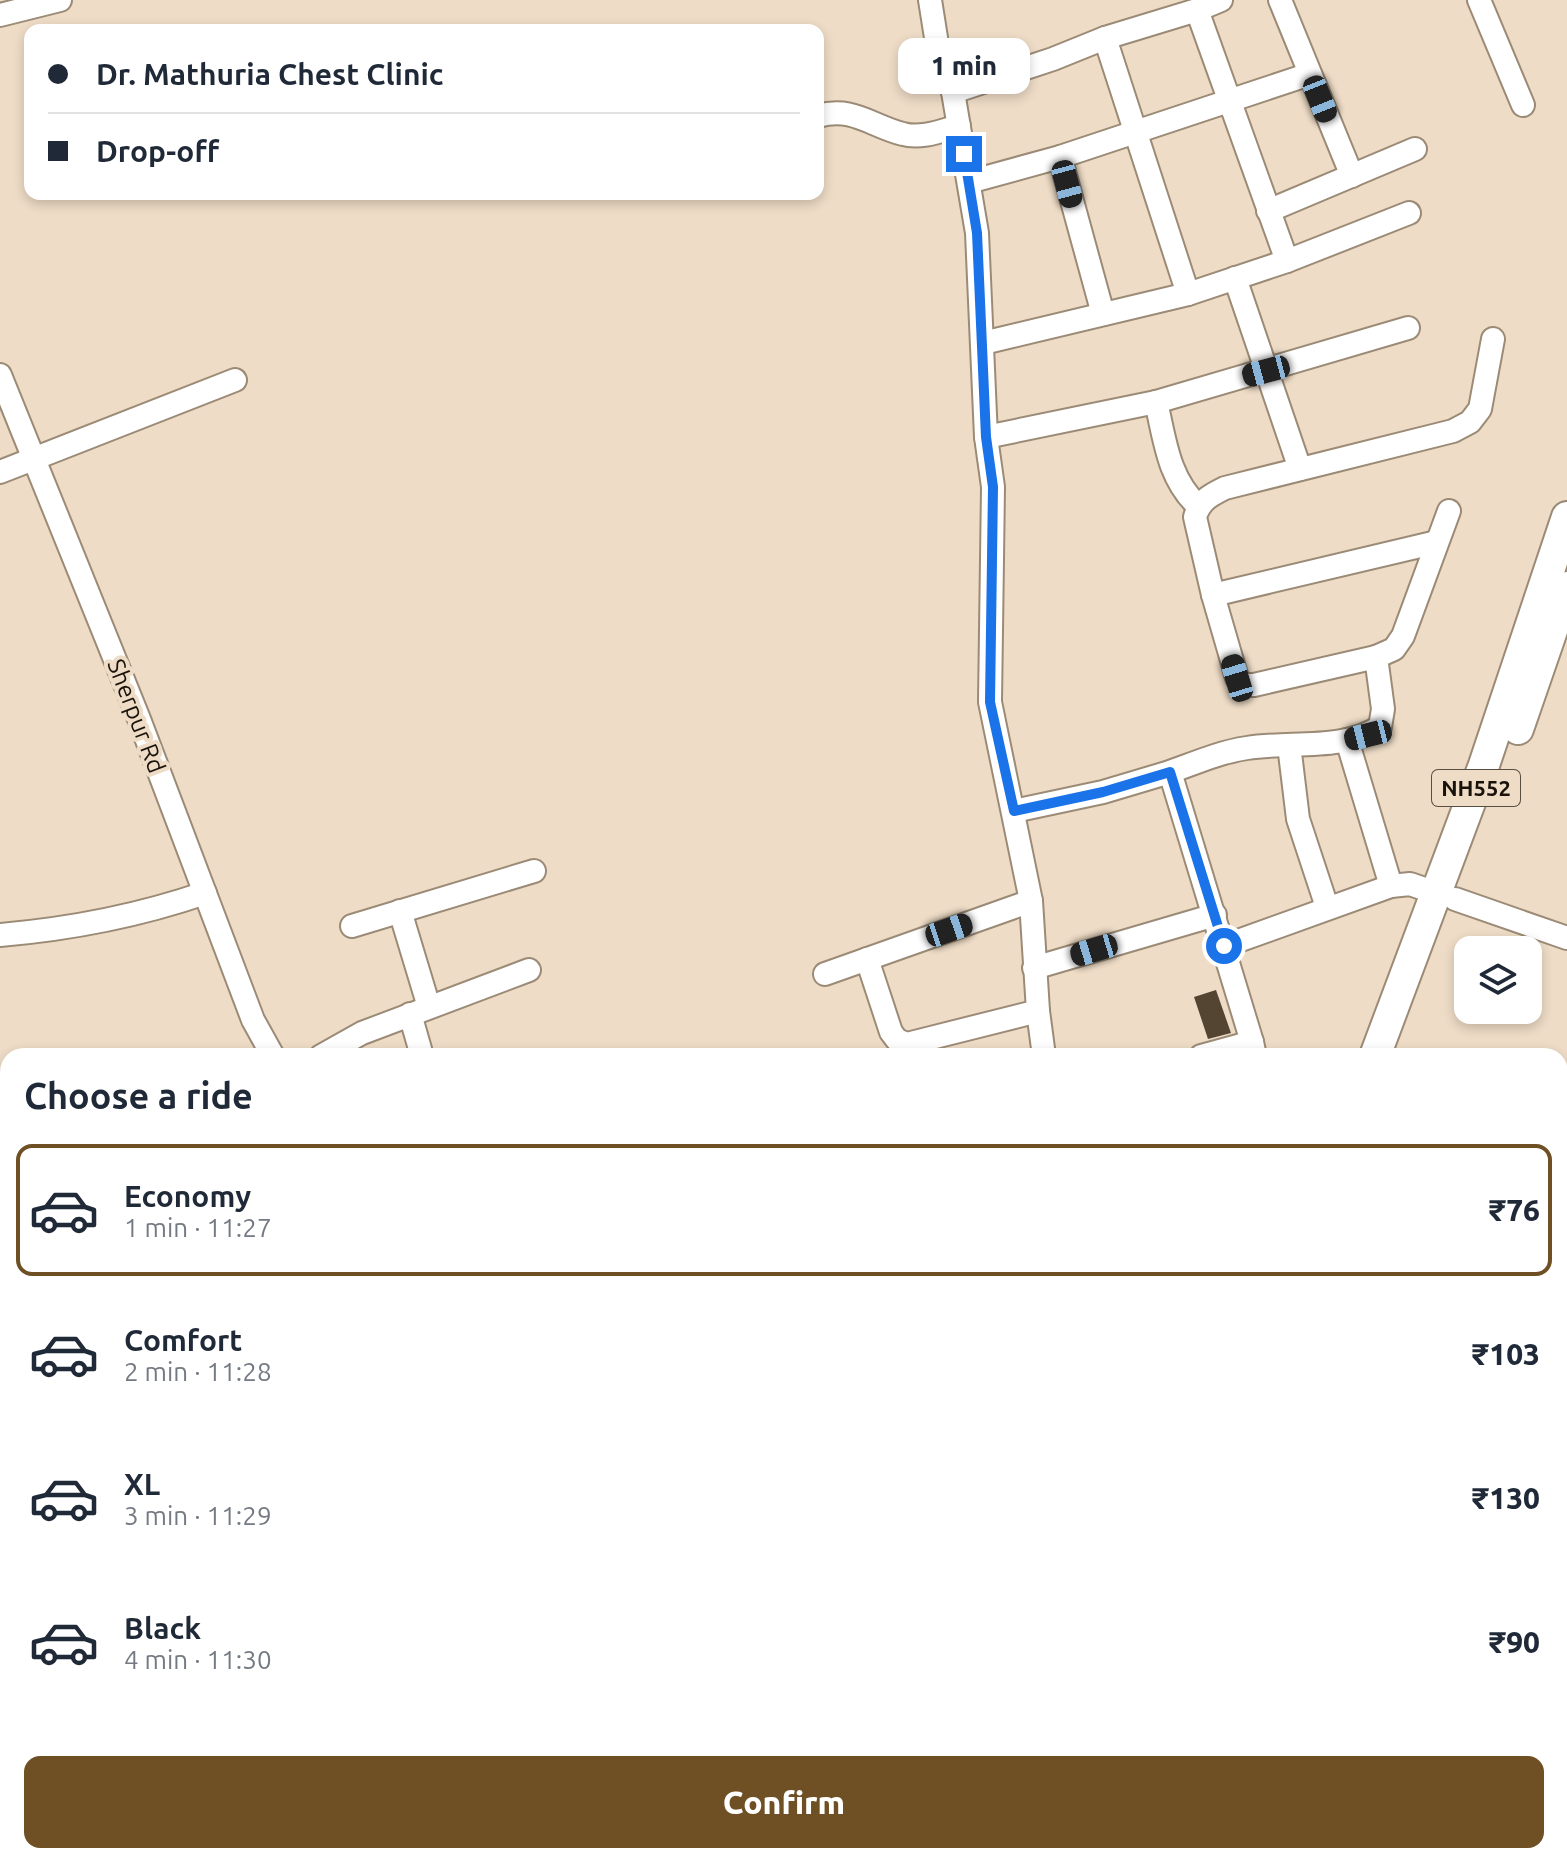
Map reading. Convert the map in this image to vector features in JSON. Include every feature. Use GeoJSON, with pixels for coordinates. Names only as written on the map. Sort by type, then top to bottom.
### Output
{"type":"FeatureCollection","features":[{"type":"Feature","properties":{"kind":"highway","name":"NH552"},"geometry":{"type":"LineString","coordinates":[[1398,1048],[1484,765],[1567,517]]}},
{"type":"Feature","properties":{"kind":"highway","name":"NH552"},"geometry":{"type":"LineString","coordinates":[[1379,1048],[1446,896],[1546,652],[1567,587]]}},
{"type":"Feature","properties":{"kind":"street"},"geometry":{"type":"LineString","coordinates":[[0,15],[60,0]]}},
{"type":"Feature","properties":{"kind":"street"},"geometry":{"type":"LineString","coordinates":[[930,0],[937,44],[953,92],[977,233],[986,437],[993,487],[990,702],[1031,901],[1034,968],[1043,1048]]}},
{"type":"Feature","properties":{"kind":"street"},"geometry":{"type":"LineString","coordinates":[[953,92],[1221,0]]}},
{"type":"Feature","properties":{"kind":"street"},"geometry":{"type":"LineString","coordinates":[[1280,0],[1352,176]]}},
{"type":"Feature","properties":{"kind":"street"},"geometry":{"type":"LineString","coordinates":[[1479,0],[1523,105]]}},
{"type":"Feature","properties":{"kind":"street"},"geometry":{"type":"LineString","coordinates":[[1197,10],[1287,261]]}},
{"type":"Feature","properties":{"kind":"street"},"geometry":{"type":"LineString","coordinates":[[1105,38],[1188,294]]}},
{"type":"Feature","properties":{"kind":"street"},"geometry":{"type":"LineString","coordinates":[[969,182],[1136,133],[1310,74]]}},
{"type":"Feature","properties":{"kind":"street"},"geometry":{"type":"LineString","coordinates":[[824,114],[855,114],[905,135],[929,134],[959,126]]}},
{"type":"Feature","properties":{"kind":"street"},"geometry":{"type":"LineString","coordinates":[[1268,211],[1415,149]]}},
{"type":"Feature","properties":{"kind":"street"},"geometry":{"type":"LineString","coordinates":[[1060,157],[1103,314]]}},
{"type":"Feature","properties":{"kind":"street"},"geometry":{"type":"LineString","coordinates":[[983,343],[1188,294],[1287,261],[1409,213]]}},
{"type":"Feature","properties":{"kind":"street"},"geometry":{"type":"LineString","coordinates":[[1235,278],[1300,469]]}},
{"type":"Feature","properties":{"kind":"street"},"geometry":{"type":"LineString","coordinates":[[986,437],[1156,402],[1408,328]]}},
{"type":"Feature","properties":{"kind":"street"},"geometry":{"type":"LineString","coordinates":[[1449,511],[1403,636],[1394,649],[1376,657],[1254,685],[1243,685],[1237,678],[1195,517],[1198,506],[1225,488],[1453,431],[1470,422],[1480,409],[1493,339]]}},
{"type":"Feature","properties":{"kind":"street","name":"Sherpur Rd"},"geometry":{"type":"LineString","coordinates":[[0,375],[139,719],[253,1020],[269,1048]]}},
{"type":"Feature","properties":{"kind":"street"},"geometry":{"type":"LineString","coordinates":[[0,472],[235,380]]}},
{"type":"Feature","properties":{"kind":"street"},"geometry":{"type":"LineString","coordinates":[[1156,402],[1170,465],[1186,495],[1198,506]]}},
{"type":"Feature","properties":{"kind":"street"},"geometry":{"type":"LineString","coordinates":[[1213,595],[1437,542]]}},
{"type":"Feature","properties":{"kind":"street"},"geometry":{"type":"LineString","coordinates":[[1014,811],[1103,792],[1215,755],[1247,748],[1347,740],[1368,735],[1380,727],[1383,709],[1376,657]]}},
{"type":"Feature","properties":{"kind":"street"},"geometry":{"type":"LineString","coordinates":[[1347,740],[1391,886]]}},
{"type":"Feature","properties":{"kind":"street"},"geometry":{"type":"LineString","coordinates":[[1289,745],[1298,819],[1327,907]]}},
{"type":"Feature","properties":{"kind":"street"},"geometry":{"type":"LineString","coordinates":[[1170,772],[1254,1048]]}},
{"type":"Feature","properties":{"kind":"street"},"geometry":{"type":"LineString","coordinates":[[352,926],[534,871]]}},
{"type":"Feature","properties":{"kind":"street"},"geometry":{"type":"LineString","coordinates":[[1224,946],[1327,907],[1391,886],[1410,884],[1567,938]]}},
{"type":"Feature","properties":{"kind":"street"},"geometry":{"type":"LineString","coordinates":[[0,935],[106,921],[154,910],[205,893]]}},
{"type":"Feature","properties":{"kind":"street"},"geometry":{"type":"LineString","coordinates":[[825,974],[1031,901]]}},
{"type":"Feature","properties":{"kind":"street"},"geometry":{"type":"LineString","coordinates":[[400,911],[420,1010],[422,1048]]}},
{"type":"Feature","properties":{"kind":"street"},"geometry":{"type":"LineString","coordinates":[[1034,968],[1215,915]]}},
{"type":"Feature","properties":{"kind":"street"},"geometry":{"type":"LineString","coordinates":[[867,959],[891,1032],[897,1040],[907,1044],[1038,1011]]}},
{"type":"Feature","properties":{"kind":"street"},"geometry":{"type":"LineString","coordinates":[[335,1048],[362,1033],[529,970]]}},
{"type":"Feature","properties":{"kind":"building"},"geometry":{"type":"Polygon","coordinates":[[[1216,990],[1231,1033],[1208,1039],[1194,997],[1216,990]]]}},
{"type":"Feature","properties":{"kind":"route"},"geometry":{"type":"LineString","coordinates":[[964,154],[977,233],[986,437],[993,487],[990,702],[1014,811],[1103,792],[1170,772],[1224,946]]}}]}
